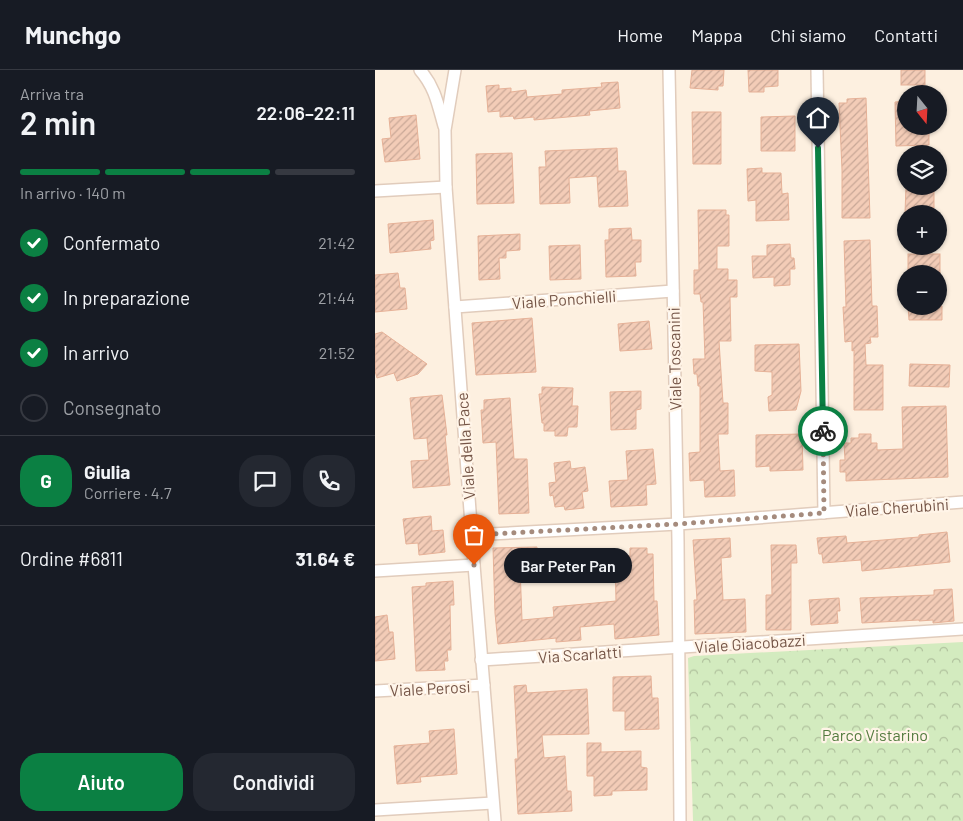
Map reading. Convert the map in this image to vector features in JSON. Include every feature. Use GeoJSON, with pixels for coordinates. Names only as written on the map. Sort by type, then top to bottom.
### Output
{"type":"FeatureCollection","features":[{"type":"Feature","properties":{"kind":"street","name":"Viale della Pace"},"geometry":{"type":"LineString","coordinates":[[421,70],[429,80],[436,95],[445,130]]}},
{"type":"Feature","properties":{"kind":"street","name":"Viale della Pace"},"geometry":{"type":"LineString","coordinates":[[455,70],[445,130],[446,187],[481,660],[495,821]]}},
{"type":"Feature","properties":{"kind":"street","name":"Viale Toscanini"},"geometry":{"type":"LineString","coordinates":[[669,70],[679,648]]}},
{"type":"Feature","properties":{"kind":"street"},"geometry":{"type":"LineString","coordinates":[[817,70],[824,513]]}},
{"type":"Feature","properties":{"kind":"street"},"geometry":{"type":"LineString","coordinates":[[375,191],[446,187]]}},
{"type":"Feature","properties":{"kind":"street","name":"Viale Ponchielli"},"geometry":{"type":"LineString","coordinates":[[455,307],[673,291]]}},
{"type":"Feature","properties":{"kind":"street","name":"Viale Cherubini"},"geometry":{"type":"LineString","coordinates":[[472,535],[678,524],[963,502]]}},
{"type":"Feature","properties":{"kind":"street"},"geometry":{"type":"LineString","coordinates":[[375,571],[474,565]]}},
{"type":"Feature","properties":{"kind":"street","name":"Viale Giacobazzi"},"geometry":{"type":"LineString","coordinates":[[680,821],[679,648],[963,629]]}},
{"type":"Feature","properties":{"kind":"street","name":"Via Scarlatti"},"geometry":{"type":"LineString","coordinates":[[481,660],[679,648]]}},
{"type":"Feature","properties":{"kind":"street","name":"Viale Perosi"},"geometry":{"type":"LineString","coordinates":[[375,691],[484,685]]}},
{"type":"Feature","properties":{"kind":"street"},"geometry":{"type":"LineString","coordinates":[[375,810],[493,803]]}},
{"type":"Feature","properties":{"kind":"green space","name":"Parco Vistarino"},"geometry":{"type":"Polygon","coordinates":[[[963,642],[963,821],[693,821],[688,658],[694,656],[963,642]]]}},
{"type":"Feature","properties":{"kind":"building"},"geometry":{"type":"Polygon","coordinates":[[[692,70],[724,70],[723,86],[718,86],[718,90],[690,88],[692,70]]]}},
{"type":"Feature","properties":{"kind":"building"},"geometry":{"type":"Polygon","coordinates":[[[748,70],[778,70],[778,86],[764,87],[764,92],[749,92],[748,70]]]}},
{"type":"Feature","properties":{"kind":"building"},"geometry":{"type":"Polygon","coordinates":[[[901,70],[925,70],[925,85],[901,85],[901,70]]]}},
{"type":"Feature","properties":{"kind":"building"},"geometry":{"type":"Polygon","coordinates":[[[618,82],[620,108],[589,111],[590,115],[534,120],[534,117],[514,119],[513,116],[500,117],[500,111],[488,112],[486,86],[499,85],[499,89],[511,88],[511,92],[526,90],[527,97],[562,94],[562,90],[602,87],[601,83],[618,82]]]}},
{"type":"Feature","properties":{"kind":"building"},"geometry":{"type":"Polygon","coordinates":[[[866,98],[870,218],[842,218],[839,103],[847,103],[847,99],[866,98]]]}},
{"type":"Feature","properties":{"kind":"building"},"geometry":{"type":"Polygon","coordinates":[[[895,102],[897,102],[897,135],[929,135],[929,145],[896,146],[895,102]]]}},
{"type":"Feature","properties":{"kind":"building"},"geometry":{"type":"Polygon","coordinates":[[[692,112],[721,112],[721,164],[693,164],[692,112]]]}},
{"type":"Feature","properties":{"kind":"building"},"geometry":{"type":"Polygon","coordinates":[[[416,115],[420,159],[385,162],[382,139],[391,138],[389,118],[416,115]]]}},
{"type":"Feature","properties":{"kind":"building"},"geometry":{"type":"Polygon","coordinates":[[[795,116],[795,151],[761,151],[761,117],[795,116]]]}},
{"type":"Feature","properties":{"kind":"building"},"geometry":{"type":"Polygon","coordinates":[[[617,148],[618,171],[626,171],[628,206],[599,207],[597,176],[569,178],[570,203],[540,204],[539,167],[546,167],[545,151],[617,148]]]}},
{"type":"Feature","properties":{"kind":"building"},"geometry":{"type":"Polygon","coordinates":[[[512,153],[514,203],[477,204],[476,154],[512,153]]]}},
{"type":"Feature","properties":{"kind":"building"},"geometry":{"type":"Polygon","coordinates":[[[762,168],[762,173],[781,173],[782,194],[788,193],[789,220],[756,221],[756,200],[748,201],[747,169],[762,168]]]}},
{"type":"Feature","properties":{"kind":"building"},"geometry":{"type":"Polygon","coordinates":[[[906,195],[934,195],[934,205],[905,205],[906,195]]]}},
{"type":"Feature","properties":{"kind":"building"},"geometry":{"type":"Polygon","coordinates":[[[698,210],[726,210],[726,215],[729,215],[729,246],[717,246],[717,269],[728,269],[728,280],[737,280],[737,297],[730,297],[731,341],[719,341],[723,403],[728,403],[728,434],[718,434],[720,471],[734,470],[735,496],[705,497],[704,480],[690,481],[689,453],[700,452],[700,386],[698,386],[697,374],[694,374],[693,359],[705,359],[703,302],[701,302],[700,294],[694,294],[694,270],[699,270],[698,210]]]}},
{"type":"Feature","properties":{"kind":"building"},"geometry":{"type":"Polygon","coordinates":[[[433,220],[434,240],[430,241],[431,249],[390,253],[388,224],[433,220]]]}},
{"type":"Feature","properties":{"kind":"building"},"geometry":{"type":"Polygon","coordinates":[[[631,228],[632,240],[641,240],[641,262],[635,262],[636,276],[606,277],[605,240],[609,240],[609,229],[631,228]]]}},
{"type":"Feature","properties":{"kind":"building"},"geometry":{"type":"Polygon","coordinates":[[[520,234],[520,250],[506,251],[506,258],[499,258],[500,279],[479,280],[478,236],[520,234]]]}},
{"type":"Feature","properties":{"kind":"building"},"geometry":{"type":"Polygon","coordinates":[[[870,240],[872,306],[877,306],[878,337],[870,337],[871,343],[865,344],[866,365],[883,365],[883,410],[854,410],[854,350],[852,351],[852,341],[845,342],[843,307],[846,307],[844,241],[870,240]]]}},
{"type":"Feature","properties":{"kind":"building"},"geometry":{"type":"Polygon","coordinates":[[[790,244],[791,258],[794,258],[795,269],[790,269],[790,285],[774,286],[774,277],[753,278],[752,256],[767,256],[767,245],[790,244]]]}},
{"type":"Feature","properties":{"kind":"building"},"geometry":{"type":"Polygon","coordinates":[[[580,245],[581,279],[550,280],[549,246],[580,245]]]}},
{"type":"Feature","properties":{"kind":"building"},"geometry":{"type":"Polygon","coordinates":[[[908,255],[940,255],[940,265],[908,265],[908,255]]]}},
{"type":"Feature","properties":{"kind":"building"},"geometry":{"type":"Polygon","coordinates":[[[398,273],[400,288],[405,288],[407,309],[375,312],[375,275],[398,273]]]}},
{"type":"Feature","properties":{"kind":"building"},"geometry":{"type":"Polygon","coordinates":[[[909,315],[942,315],[942,320],[909,320],[909,315]]]}},
{"type":"Feature","properties":{"kind":"building"},"geometry":{"type":"Polygon","coordinates":[[[532,318],[536,372],[476,375],[472,323],[532,318]]]}},
{"type":"Feature","properties":{"kind":"building"},"geometry":{"type":"Polygon","coordinates":[[[649,321],[652,349],[620,351],[618,324],[649,321]]]}},
{"type":"Feature","properties":{"kind":"building"},"geometry":{"type":"Polygon","coordinates":[[[382,332],[427,364],[418,374],[397,381],[394,373],[377,378],[375,371],[375,334],[382,332]]]}},
{"type":"Feature","properties":{"kind":"building"},"geometry":{"type":"Polygon","coordinates":[[[799,344],[801,391],[796,410],[769,411],[768,397],[772,395],[772,372],[755,371],[755,345],[799,344]]]}},
{"type":"Feature","properties":{"kind":"building"},"geometry":{"type":"Polygon","coordinates":[[[910,364],[950,365],[949,387],[909,386],[910,364]]]}},
{"type":"Feature","properties":{"kind":"building"},"geometry":{"type":"Polygon","coordinates":[[[542,387],[573,388],[572,406],[578,406],[577,427],[568,427],[567,436],[555,436],[555,431],[544,431],[539,394],[542,394],[542,387]]]}},
{"type":"Feature","properties":{"kind":"building"},"geometry":{"type":"Polygon","coordinates":[[[641,391],[641,409],[636,410],[636,429],[611,430],[610,392],[641,391]]]}},
{"type":"Feature","properties":{"kind":"building"},"geometry":{"type":"Polygon","coordinates":[[[442,395],[450,485],[413,488],[411,461],[429,460],[427,438],[414,439],[410,398],[442,395]]]}},
{"type":"Feature","properties":{"kind":"building"},"geometry":{"type":"Polygon","coordinates":[[[510,398],[514,459],[527,459],[529,513],[499,514],[496,442],[483,443],[481,410],[484,410],[484,400],[510,398]]]}},
{"type":"Feature","properties":{"kind":"building"},"geometry":{"type":"Polygon","coordinates":[[[946,406],[948,477],[846,481],[846,472],[840,472],[840,460],[845,460],[844,443],[851,443],[851,438],[859,438],[859,434],[871,434],[871,443],[877,443],[877,450],[903,449],[902,407],[946,406]]]}},
{"type":"Feature","properties":{"kind":"building"},"geometry":{"type":"Polygon","coordinates":[[[802,434],[803,470],[770,471],[770,466],[756,467],[756,435],[802,434]]]}},
{"type":"Feature","properties":{"kind":"building"},"geometry":{"type":"Polygon","coordinates":[[[653,449],[656,484],[646,485],[647,505],[611,507],[609,481],[628,480],[626,451],[653,449]]]}},
{"type":"Feature","properties":{"kind":"building"},"geometry":{"type":"Polygon","coordinates":[[[570,461],[571,469],[585,467],[588,491],[582,492],[584,508],[565,510],[564,506],[555,507],[553,495],[550,496],[549,483],[556,482],[554,463],[570,461]]]}},
{"type":"Feature","properties":{"kind":"building"},"geometry":{"type":"Polygon","coordinates":[[[431,516],[432,531],[443,530],[445,552],[419,555],[418,543],[406,544],[403,519],[431,516]]]}},
{"type":"Feature","properties":{"kind":"building"},"geometry":{"type":"Polygon","coordinates":[[[947,532],[950,562],[862,571],[861,560],[823,563],[822,554],[819,554],[817,538],[846,536],[847,543],[919,537],[919,535],[947,532]]]}},
{"type":"Feature","properties":{"kind":"building"},"geometry":{"type":"Polygon","coordinates":[[[730,538],[731,557],[721,558],[723,600],[745,599],[746,632],[695,634],[694,600],[697,600],[693,540],[730,538]]]}},
{"type":"Feature","properties":{"kind":"building"},"geometry":{"type":"Polygon","coordinates":[[[771,545],[796,545],[797,563],[791,563],[791,630],[766,630],[766,595],[772,595],[771,545]]]}},
{"type":"Feature","properties":{"kind":"building"},"geometry":{"type":"Polygon","coordinates":[[[537,547],[537,554],[590,553],[591,579],[552,581],[551,566],[520,567],[522,620],[554,617],[553,607],[616,601],[615,556],[630,556],[630,548],[647,548],[647,554],[653,554],[654,601],[657,601],[659,635],[615,639],[614,624],[580,627],[581,640],[556,642],[556,638],[498,644],[493,548],[537,547]]]}},
{"type":"Feature","properties":{"kind":"building"},"geometry":{"type":"Polygon","coordinates":[[[453,581],[454,605],[450,605],[451,650],[447,650],[448,661],[444,661],[445,670],[416,671],[412,587],[426,586],[426,583],[453,581]]]}},
{"type":"Feature","properties":{"kind":"building"},"geometry":{"type":"Polygon","coordinates":[[[952,589],[954,621],[933,623],[933,620],[919,620],[862,623],[860,598],[934,595],[934,590],[952,589]]]}},
{"type":"Feature","properties":{"kind":"building"},"geometry":{"type":"Polygon","coordinates":[[[839,598],[840,611],[837,611],[838,623],[811,625],[809,600],[839,598]]]}},
{"type":"Feature","properties":{"kind":"building"},"geometry":{"type":"Polygon","coordinates":[[[387,615],[389,632],[393,632],[395,659],[375,661],[375,617],[387,615]]]}},
{"type":"Feature","properties":{"kind":"building"},"geometry":{"type":"Polygon","coordinates":[[[651,676],[652,698],[658,698],[659,729],[625,730],[625,711],[613,711],[613,677],[651,676]]]}},
{"type":"Feature","properties":{"kind":"building"},"geometry":{"type":"Polygon","coordinates":[[[526,685],[527,693],[587,689],[589,734],[542,735],[544,758],[565,756],[567,791],[571,791],[572,811],[518,814],[515,759],[518,759],[514,686],[526,685]]]}},
{"type":"Feature","properties":{"kind":"building"},"geometry":{"type":"Polygon","coordinates":[[[454,729],[457,774],[420,777],[421,782],[397,784],[394,746],[430,743],[429,731],[454,729]]]}},
{"type":"Feature","properties":{"kind":"building"},"geometry":{"type":"Polygon","coordinates":[[[587,743],[601,743],[601,752],[641,751],[641,767],[647,768],[647,790],[612,791],[612,795],[594,796],[594,776],[587,776],[587,743]]]}},
{"type":"Feature","properties":{"kind":"way so far"},"geometry":{"type":"LineString","coordinates":[[474,565],[472,535],[678,524],[824,513],[823,431]]}},
{"type":"Feature","properties":{"kind":"place","name":"Bar Peter Pan"},"geometry":{"type":"Point","coordinates":[474,565]}},
{"type":"Feature","properties":{"kind":"route"},"geometry":{"type":"LineString","coordinates":[[818,148],[823,431]]}}]}
